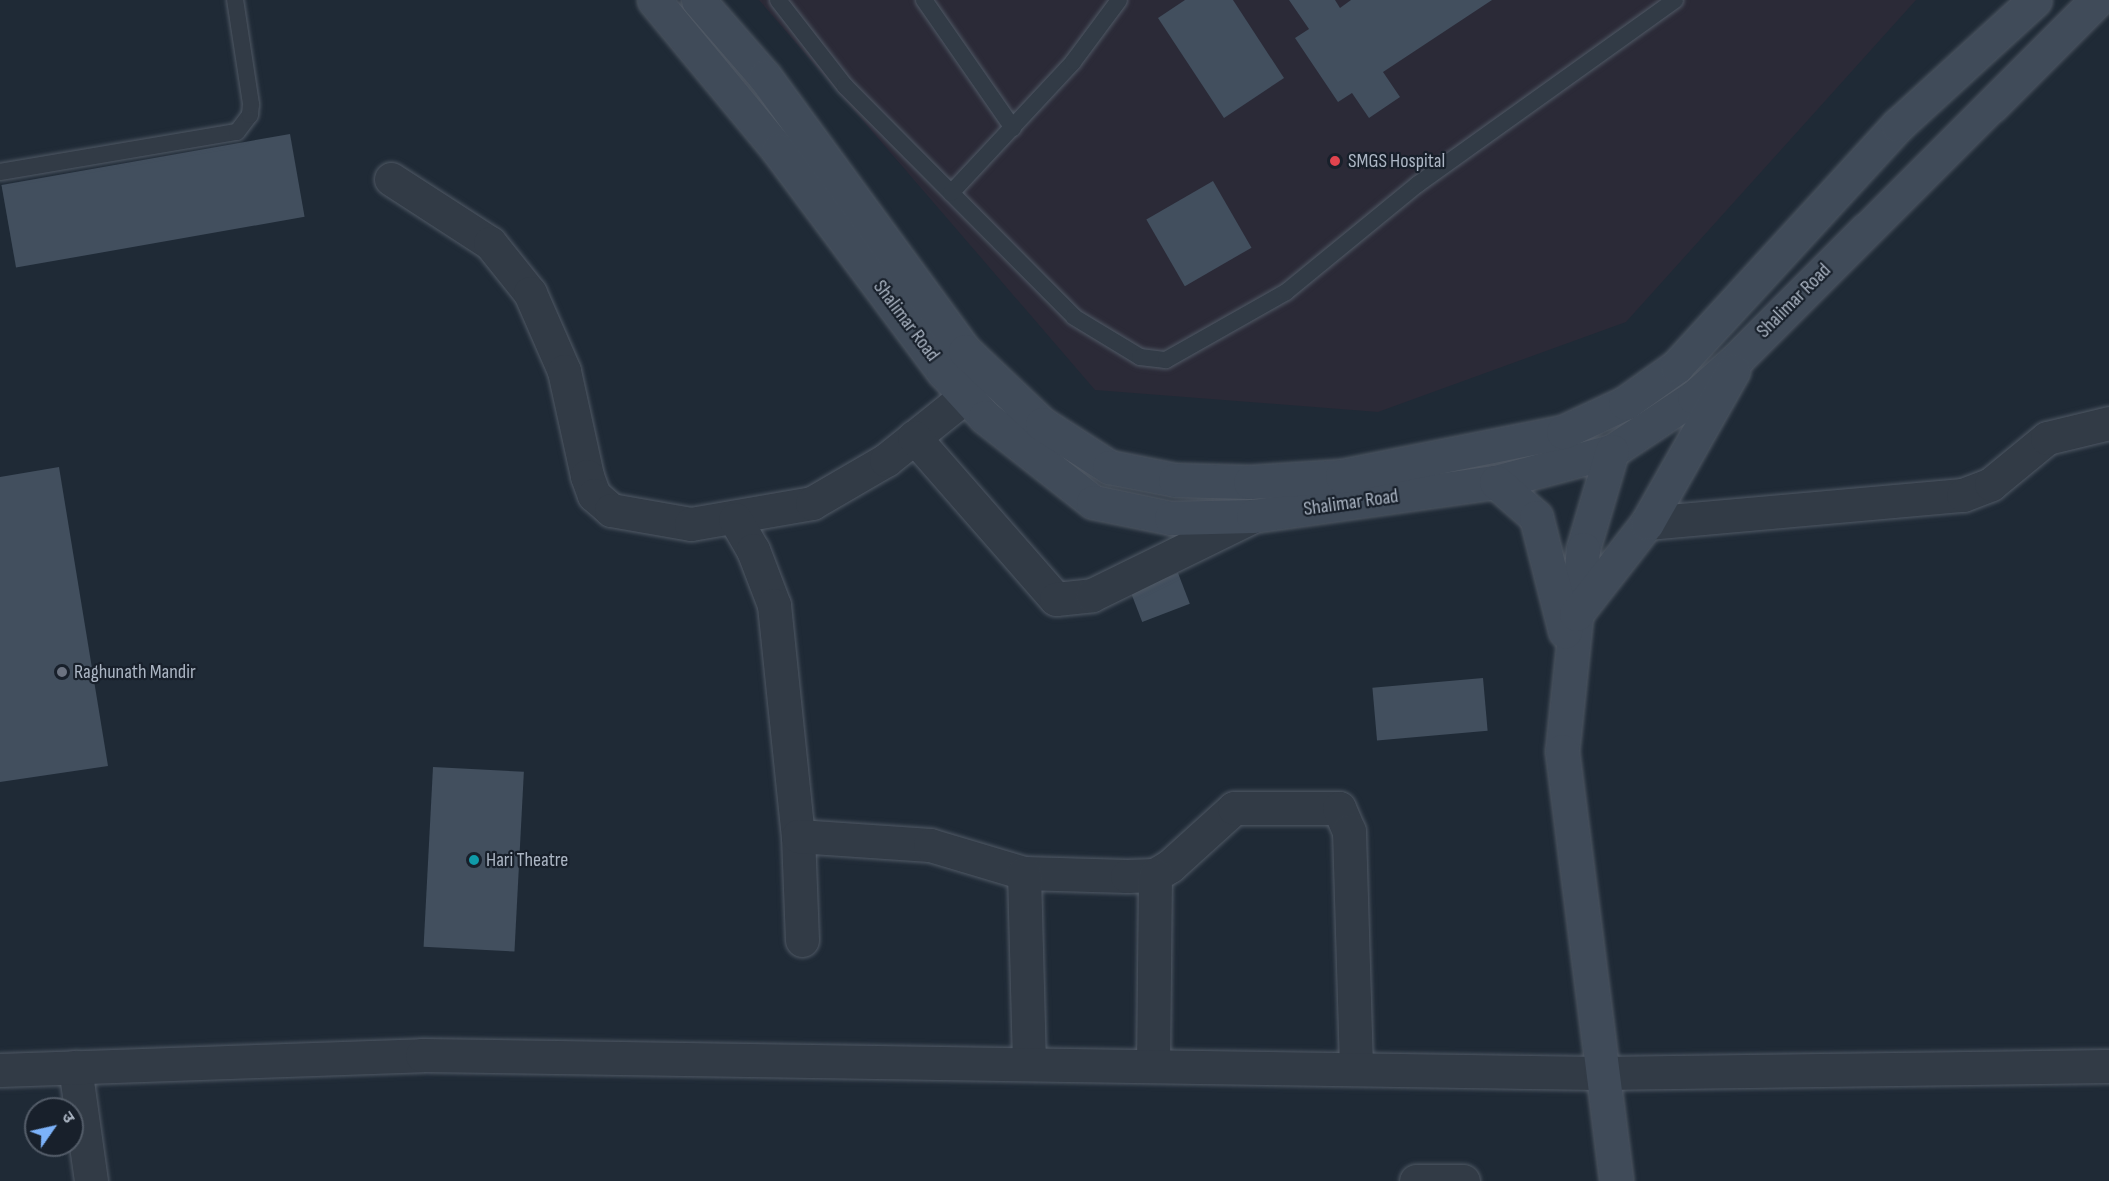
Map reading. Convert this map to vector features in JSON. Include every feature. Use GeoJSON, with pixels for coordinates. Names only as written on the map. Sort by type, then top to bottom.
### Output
{"type":"FeatureCollection","features":[{"type":"Feature","properties":{"kind":"main road","name":"Shalimar Road"},"geometry":{"type":"LineString","coordinates":[[654,0],[778,150],[966,396],[1026,454],[1093,502],[1172,518],[1252,516],[1496,482],[1612,451],[1694,397],[1740,356],[2097,0]]}},
{"type":"Feature","properties":{"kind":"main road"},"geometry":{"type":"LineString","coordinates":[[698,0],[765,77],[965,351],[1042,424],[1109,467],[1175,480],[1250,482],[1342,476],[1552,434],[1625,403],[1677,366],[1898,125],[2034,0]]}},
{"type":"Feature","properties":{"kind":"main road"},"geometry":{"type":"LineString","coordinates":[[1576,614],[1647,523],[1740,356]]}},
{"type":"Feature","properties":{"kind":"main road"},"geometry":{"type":"LineString","coordinates":[[1612,451],[1583,549],[1562,751],[1600,1073],[1616,1181]]}},
{"type":"Feature","properties":{"kind":"main road"},"geometry":{"type":"LineString","coordinates":[[1496,482],[1536,517],[1571,659]]}},
{"type":"Feature","properties":{"kind":"street"},"geometry":{"type":"LineString","coordinates":[[391,179],[490,243],[530,293],[564,370],[587,476],[602,504],[663,522],[735,519],[812,503],[844,488],[966,396]]}},
{"type":"Feature","properties":{"kind":"street"},"geometry":{"type":"LineString","coordinates":[[1647,523],[1962,495],[1991,484],[2046,438],[2109,423]]}},
{"type":"Feature","properties":{"kind":"street"},"geometry":{"type":"LineString","coordinates":[[914,437],[1056,599],[1092,595],[1252,516]]}},
{"type":"Feature","properties":{"kind":"street"},"geometry":{"type":"LineString","coordinates":[[735,519],[753,550],[774,605],[798,836],[802,940]]}},
{"type":"Feature","properties":{"kind":"street"},"geometry":{"type":"LineString","coordinates":[[798,836],[930,845],[1024,873],[1155,875],[1234,808],[1339,808],[1349,831],[1356,1069]]}},
{"type":"Feature","properties":{"kind":"street"},"geometry":{"type":"LineString","coordinates":[[1024,873],[1029,1064]]}},
{"type":"Feature","properties":{"kind":"street"},"geometry":{"type":"LineString","coordinates":[[1153,1066],[1155,875]]}},
{"type":"Feature","properties":{"kind":"street"},"geometry":{"type":"LineString","coordinates":[[0,1070],[422,1055],[1600,1073],[2109,1066]]}},
{"type":"Feature","properties":{"kind":"street"},"geometry":{"type":"LineString","coordinates":[[75,1067],[82,1177]]}},
{"type":"Feature","properties":{"kind":"street"},"geometry":{"type":"LineString","coordinates":[[1416,1181],[1463,1181]]}},
{"type":"Feature","properties":{"kind":"lane"},"geometry":{"type":"LineString","coordinates":[[0,172],[237,132],[250,115],[251,104],[235,0]]}},
{"type":"Feature","properties":{"kind":"lane"},"geometry":{"type":"LineString","coordinates":[[778,0],[845,86],[1074,316],[1140,357],[1166,360],[1286,292],[1418,184],[1675,0]]}},
{"type":"Feature","properties":{"kind":"lane"},"geometry":{"type":"LineString","coordinates":[[924,0],[1013,128]]}},
{"type":"Feature","properties":{"kind":"lane"},"geometry":{"type":"LineString","coordinates":[[951,193],[1013,128],[1119,0]]}},
{"type":"Feature","properties":{"kind":"shaded area","name":"SMGS Hospital"},"geometry":{"type":"Polygon","coordinates":[[[759,0],[1916,0],[1626,322],[1378,412],[1095,390],[759,0]]]}},
{"type":"Feature","properties":{"kind":"building"},"geometry":{"type":"Polygon","coordinates":[[[1185,0],[1233,0],[1284,78],[1224,118],[1158,18],[1185,0]]]}},
{"type":"Feature","properties":{"kind":"building"},"geometry":{"type":"Polygon","coordinates":[[[1289,0],[1335,0],[1340,8],[1351,0],[1492,0],[1383,72],[1400,97],[1369,118],[1352,93],[1338,102],[1295,38],[1309,29],[1289,0]]]}},
{"type":"Feature","properties":{"kind":"building"},"geometry":{"type":"Polygon","coordinates":[[[290,134],[305,217],[16,268],[1,185],[290,134]]]}},
{"type":"Feature","properties":{"kind":"building"},"geometry":{"type":"Polygon","coordinates":[[[1213,181],[1252,248],[1185,286],[1146,220],[1213,181]]]}},
{"type":"Feature","properties":{"kind":"building"},"geometry":{"type":"Polygon","coordinates":[[[59,467],[108,766],[0,782],[0,477],[59,467]]]}},
{"type":"Feature","properties":{"kind":"building"},"geometry":{"type":"Polygon","coordinates":[[[1178,573],[1190,604],[1142,622],[1130,591],[1178,573]]]}},
{"type":"Feature","properties":{"kind":"building"},"geometry":{"type":"Polygon","coordinates":[[[1483,678],[1488,731],[1377,740],[1372,688],[1483,678]]]}},
{"type":"Feature","properties":{"kind":"building","name":"Hari Theatre"},"geometry":{"type":"Polygon","coordinates":[[[433,767],[524,772],[514,952],[424,947],[433,767]]]}},
{"type":"Feature","properties":{"kind":"place","name":"SMGS Hospital"},"geometry":{"type":"Point","coordinates":[1335,161]}},
{"type":"Feature","properties":{"kind":"place","name":"Raghunath Mandir"},"geometry":{"type":"Point","coordinates":[62,672]}},
{"type":"Feature","properties":{"kind":"place","name":"Hari Theatre"},"geometry":{"type":"Point","coordinates":[474,860]}}]}
